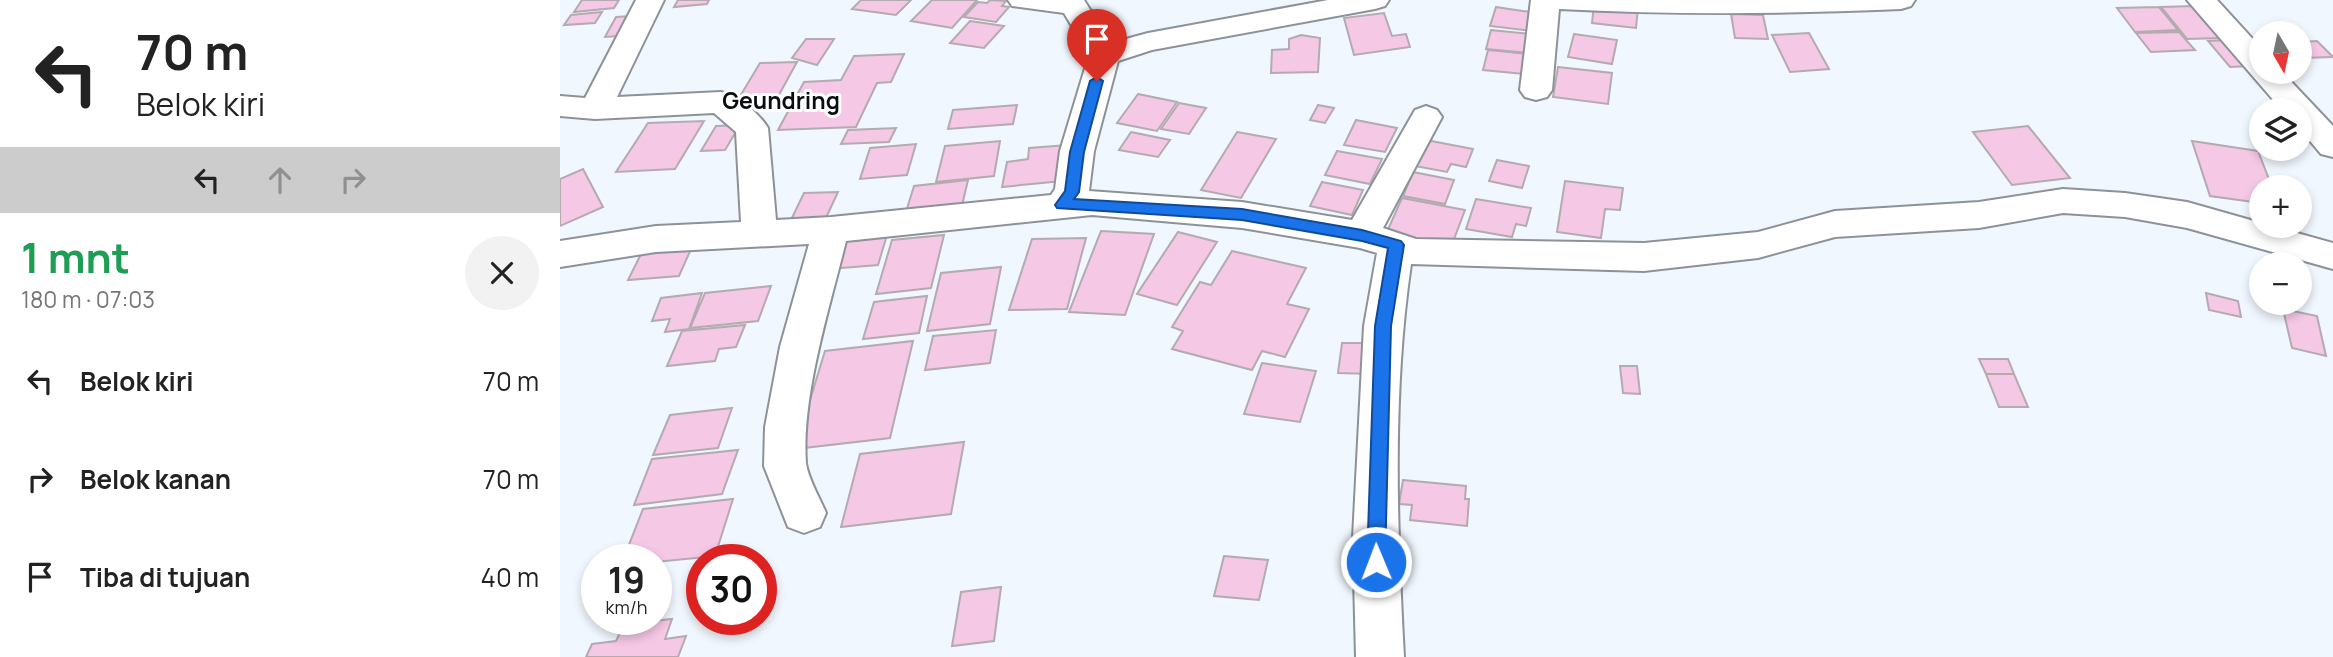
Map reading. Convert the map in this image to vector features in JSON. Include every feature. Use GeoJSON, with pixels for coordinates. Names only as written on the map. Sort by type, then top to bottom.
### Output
{"type":"FeatureCollection","features":[{"type":"Feature","properties":{"kind":"street"},"geometry":{"type":"LineString","coordinates":[[595,109],[650,0]]}},
{"type":"Feature","properties":{"kind":"street"},"geometry":{"type":"LineString","coordinates":[[1022,0],[1073,5],[1104,55]]}},
{"type":"Feature","properties":{"kind":"street"},"geometry":{"type":"LineString","coordinates":[[1104,55],[1148,42],[1375,0]]}},
{"type":"Feature","properties":{"kind":"street"},"geometry":{"type":"LineString","coordinates":[[1536,90],[1545,0]]}},
{"type":"Feature","properties":{"kind":"street"},"geometry":{"type":"LineString","coordinates":[[1558,0],[1772,7],[1901,0]]}},
{"type":"Feature","properties":{"kind":"street"},"geometry":{"type":"LineString","coordinates":[[2201,0],[2249,54]]}},
{"type":"Feature","properties":{"kind":"street"},"geometry":{"type":"LineString","coordinates":[[1062,205],[1072,192],[1077,152],[1104,55]]}},
{"type":"Feature","properties":{"kind":"street"},"geometry":{"type":"LineString","coordinates":[[2276,84],[2333,146]]}},
{"type":"Feature","properties":{"kind":"street"},"geometry":{"type":"LineString","coordinates":[[560,106],[595,109],[721,102],[752,128],[759,234]]}},
{"type":"Feature","properties":{"kind":"street"},"geometry":{"type":"LineString","coordinates":[[1380,657],[1375,538],[1383,326],[1379,240],[1426,117]]}},
{"type":"Feature","properties":{"kind":"street"},"geometry":{"type":"LineString","coordinates":[[560,254],[656,239],[831,230],[1092,203],[1242,215],[1379,240],[1416,252],[1644,257],[1758,245],[1835,224],[1979,215],[2063,201],[2125,205],[2187,215],[2333,256]]}},
{"type":"Feature","properties":{"kind":"street"},"geometry":{"type":"LineString","coordinates":[[804,513],[785,466],[786,427],[800,346],[831,230]]}},
{"type":"Feature","properties":{"kind":"building"},"geometry":{"type":"Polygon","coordinates":[[[582,0],[619,0],[614,8],[574,12],[582,0]]]}},
{"type":"Feature","properties":{"kind":"building"},"geometry":{"type":"Polygon","coordinates":[[[678,0],[709,0],[707,4],[674,7],[678,0]]]}},
{"type":"Feature","properties":{"kind":"building"},"geometry":{"type":"Polygon","coordinates":[[[861,0],[911,0],[896,15],[852,9],[861,0]]]}},
{"type":"Feature","properties":{"kind":"building"},"geometry":{"type":"Polygon","coordinates":[[[932,0],[977,0],[952,28],[911,21],[932,0]]]}},
{"type":"Feature","properties":{"kind":"building"},"geometry":{"type":"Polygon","coordinates":[[[990,0],[1006,1],[1002,6],[1009,7],[996,22],[964,17],[978,2],[987,3],[990,0]]]}},
{"type":"Feature","properties":{"kind":"building"},"geometry":{"type":"Polygon","coordinates":[[[1594,4],[1638,8],[1636,28],[1592,23],[1594,4]]]}},
{"type":"Feature","properties":{"kind":"building"},"geometry":{"type":"Polygon","coordinates":[[[2193,6],[2221,38],[2187,39],[2161,7],[2193,6]]]}},
{"type":"Feature","properties":{"kind":"building"},"geometry":{"type":"Polygon","coordinates":[[[1496,7],[1537,13],[1532,31],[1490,26],[1496,7]]]}},
{"type":"Feature","properties":{"kind":"building"},"geometry":{"type":"Polygon","coordinates":[[[2159,7],[2178,30],[2135,32],[2117,8],[2159,7]]]}},
{"type":"Feature","properties":{"kind":"building"},"geometry":{"type":"Polygon","coordinates":[[[602,12],[595,23],[564,25],[571,15],[602,12]]]}},
{"type":"Feature","properties":{"kind":"building"},"geometry":{"type":"Polygon","coordinates":[[[1384,13],[1392,36],[1406,34],[1410,47],[1354,55],[1344,18],[1384,13]]]}},
{"type":"Feature","properties":{"kind":"building"},"geometry":{"type":"Polygon","coordinates":[[[1731,14],[1763,15],[1768,39],[1735,38],[1731,14]]]}},
{"type":"Feature","properties":{"kind":"building"},"geometry":{"type":"Polygon","coordinates":[[[646,15],[634,35],[605,37],[616,17],[646,15]]]}},
{"type":"Feature","properties":{"kind":"building"},"geometry":{"type":"Polygon","coordinates":[[[970,21],[1004,26],[984,48],[950,43],[970,21]]]}},
{"type":"Feature","properties":{"kind":"building"},"geometry":{"type":"Polygon","coordinates":[[[1491,30],[1532,34],[1528,53],[1486,49],[1491,30]]]}},
{"type":"Feature","properties":{"kind":"building"},"geometry":{"type":"Polygon","coordinates":[[[2179,32],[2195,50],[2151,52],[2136,33],[2179,32]]]}},
{"type":"Feature","properties":{"kind":"building"},"geometry":{"type":"Polygon","coordinates":[[[1809,33],[1829,69],[1790,72],[1772,35],[1809,33]]]}},
{"type":"Feature","properties":{"kind":"building"},"geometry":{"type":"Polygon","coordinates":[[[1574,34],[1617,40],[1612,64],[1568,57],[1574,34]]]}},
{"type":"Feature","properties":{"kind":"building"},"geometry":{"type":"Polygon","coordinates":[[[1301,35],[1320,38],[1318,72],[1271,73],[1272,50],[1289,49],[1289,39],[1301,35]]]}},
{"type":"Feature","properties":{"kind":"building"},"geometry":{"type":"Polygon","coordinates":[[[806,39],[834,39],[817,65],[792,58],[806,39]]]}},
{"type":"Feature","properties":{"kind":"building"},"geometry":{"type":"Polygon","coordinates":[[[2229,40],[2249,63],[2249,66],[2230,67],[2208,41],[2229,40]]]}},
{"type":"Feature","properties":{"kind":"building"},"geometry":{"type":"Polygon","coordinates":[[[2312,41],[2317,41],[2333,57],[2312,58],[2312,41]]]}},
{"type":"Feature","properties":{"kind":"building"},"geometry":{"type":"Polygon","coordinates":[[[1488,50],[1528,54],[1524,74],[1483,70],[1488,50]]]}},
{"type":"Feature","properties":{"kind":"building"},"geometry":{"type":"Polygon","coordinates":[[[904,54],[891,82],[877,83],[856,127],[778,130],[804,82],[841,80],[854,56],[904,54]]]}},
{"type":"Feature","properties":{"kind":"building"},"geometry":{"type":"Polygon","coordinates":[[[797,62],[775,102],[736,103],[760,63],[797,62]]]}},
{"type":"Feature","properties":{"kind":"building"},"geometry":{"type":"Polygon","coordinates":[[[1558,67],[1612,73],[1608,104],[1553,97],[1558,67]]]}},
{"type":"Feature","properties":{"kind":"building"},"geometry":{"type":"Polygon","coordinates":[[[1138,94],[1177,102],[1157,131],[1117,123],[1138,94]]]}},
{"type":"Feature","properties":{"kind":"building"},"geometry":{"type":"Polygon","coordinates":[[[1179,103],[1206,108],[1189,134],[1161,129],[1179,103]]]}},
{"type":"Feature","properties":{"kind":"building"},"geometry":{"type":"Polygon","coordinates":[[[1017,105],[1013,124],[948,129],[953,110],[1017,105]]]}},
{"type":"Feature","properties":{"kind":"building"},"geometry":{"type":"Polygon","coordinates":[[[1318,105],[1334,108],[1325,123],[1310,120],[1318,105]]]}},
{"type":"Feature","properties":{"kind":"building"},"geometry":{"type":"Polygon","coordinates":[[[1356,120],[1397,128],[1385,152],[1344,145],[1356,120]]]}},
{"type":"Feature","properties":{"kind":"building"},"geometry":{"type":"Polygon","coordinates":[[[704,121],[675,169],[616,172],[648,123],[704,121]]]}},
{"type":"Feature","properties":{"kind":"building"},"geometry":{"type":"Polygon","coordinates":[[[740,125],[725,150],[701,151],[716,126],[740,125]]]}},
{"type":"Feature","properties":{"kind":"building"},"geometry":{"type":"Polygon","coordinates":[[[2028,126],[2070,178],[2012,185],[1973,132],[2028,126]]]}},
{"type":"Feature","properties":{"kind":"building"},"geometry":{"type":"Polygon","coordinates":[[[896,128],[889,142],[841,144],[848,130],[896,128]]]}},
{"type":"Feature","properties":{"kind":"building"},"geometry":{"type":"Polygon","coordinates":[[[1131,132],[1170,140],[1158,157],[1119,150],[1131,132]]]}},
{"type":"Feature","properties":{"kind":"building"},"geometry":{"type":"Polygon","coordinates":[[[1237,132],[1276,139],[1241,198],[1201,190],[1237,132]]]}},
{"type":"Feature","properties":{"kind":"building"},"geometry":{"type":"Polygon","coordinates":[[[1426,140],[1473,149],[1466,167],[1451,164],[1447,172],[1415,166],[1426,140]]]}},
{"type":"Feature","properties":{"kind":"building"},"geometry":{"type":"Polygon","coordinates":[[[1000,141],[994,176],[936,182],[945,146],[1000,141]]]}},
{"type":"Feature","properties":{"kind":"building"},"geometry":{"type":"Polygon","coordinates":[[[2192,141],[2249,150],[2249,161],[2262,161],[2267,175],[2249,175],[2249,201],[2210,196],[2192,141]]]}},
{"type":"Feature","properties":{"kind":"building"},"geometry":{"type":"Polygon","coordinates":[[[916,144],[907,175],[860,179],[870,148],[916,144]]]}},
{"type":"Feature","properties":{"kind":"building"},"geometry":{"type":"Polygon","coordinates":[[[1067,145],[1062,181],[1002,187],[1007,162],[1028,159],[1029,148],[1067,145]]]}},
{"type":"Feature","properties":{"kind":"building"},"geometry":{"type":"Polygon","coordinates":[[[1337,151],[1382,159],[1370,184],[1325,175],[1337,151]]]}},
{"type":"Feature","properties":{"kind":"building"},"geometry":{"type":"Polygon","coordinates":[[[1497,160],[1529,166],[1522,188],[1489,181],[1497,160]]]}},
{"type":"Feature","properties":{"kind":"building"},"geometry":{"type":"Polygon","coordinates":[[[583,169],[603,207],[560,226],[560,179],[583,169]]]}},
{"type":"Feature","properties":{"kind":"building"},"geometry":{"type":"Polygon","coordinates":[[[1413,172],[1454,180],[1445,204],[1403,196],[1413,172]]]}},
{"type":"Feature","properties":{"kind":"building"},"geometry":{"type":"Polygon","coordinates":[[[968,180],[961,210],[905,215],[914,186],[968,180]]]}},
{"type":"Feature","properties":{"kind":"building"},"geometry":{"type":"Polygon","coordinates":[[[1565,181],[1623,188],[1620,210],[1605,209],[1601,238],[1557,232],[1565,181]]]}},
{"type":"Feature","properties":{"kind":"building"},"geometry":{"type":"Polygon","coordinates":[[[1322,182],[1363,190],[1352,215],[1310,206],[1322,182]]]}},
{"type":"Feature","properties":{"kind":"building"},"geometry":{"type":"Polygon","coordinates":[[[838,192],[825,220],[790,222],[804,193],[838,192]]]}},
{"type":"Feature","properties":{"kind":"building"},"geometry":{"type":"Polygon","coordinates":[[[1402,198],[1465,210],[1451,247],[1386,234],[1402,198]]]}},
{"type":"Feature","properties":{"kind":"building"},"geometry":{"type":"Polygon","coordinates":[[[1476,199],[1531,208],[1526,226],[1516,224],[1512,237],[1466,229],[1476,199]]]}},
{"type":"Feature","properties":{"kind":"building"},"geometry":{"type":"Polygon","coordinates":[[[1101,231],[1154,234],[1125,315],[1069,312],[1101,231]]]}},
{"type":"Feature","properties":{"kind":"building"},"geometry":{"type":"Polygon","coordinates":[[[1178,232],[1217,242],[1177,305],[1137,294],[1178,232]]]}},
{"type":"Feature","properties":{"kind":"building"},"geometry":{"type":"Polygon","coordinates":[[[887,235],[878,265],[830,269],[839,239],[887,235]]]}},
{"type":"Feature","properties":{"kind":"building"},"geometry":{"type":"Polygon","coordinates":[[[944,235],[931,288],[876,294],[892,240],[944,235]]]}},
{"type":"Feature","properties":{"kind":"building"},"geometry":{"type":"Polygon","coordinates":[[[1086,238],[1067,309],[1009,310],[1032,239],[1086,238]]]}},
{"type":"Feature","properties":{"kind":"building"},"geometry":{"type":"Polygon","coordinates":[[[691,249],[679,276],[628,280],[641,254],[691,249]]]}},
{"type":"Feature","properties":{"kind":"building"},"geometry":{"type":"Polygon","coordinates":[[[1232,251],[1306,268],[1287,304],[1309,309],[1285,357],[1262,351],[1252,370],[1172,349],[1183,331],[1172,327],[1200,282],[1211,285],[1232,251]]]}},
{"type":"Feature","properties":{"kind":"building"},"geometry":{"type":"Polygon","coordinates":[[[1001,267],[990,324],[927,331],[941,273],[1001,267]]]}},
{"type":"Feature","properties":{"kind":"building"},"geometry":{"type":"Polygon","coordinates":[[[771,286],[758,321],[690,328],[705,293],[771,286]]]}},
{"type":"Feature","properties":{"kind":"building"},"geometry":{"type":"Polygon","coordinates":[[[702,293],[689,329],[665,332],[670,319],[652,321],[661,298],[702,293]]]}},
{"type":"Feature","properties":{"kind":"building"},"geometry":{"type":"Polygon","coordinates":[[[2206,293],[2238,301],[2241,317],[2209,310],[2206,293]]]}},
{"type":"Feature","properties":{"kind":"building"},"geometry":{"type":"Polygon","coordinates":[[[927,296],[919,333],[863,339],[874,302],[927,296]]]}},
{"type":"Feature","properties":{"kind":"building"},"geometry":{"type":"Polygon","coordinates":[[[2284,315],[2317,316],[2326,356],[2292,348],[2284,315]]]}},
{"type":"Feature","properties":{"kind":"building"},"geometry":{"type":"Polygon","coordinates":[[[745,325],[736,347],[719,349],[715,361],[667,366],[682,331],[745,325]]]}},
{"type":"Feature","properties":{"kind":"building"},"geometry":{"type":"Polygon","coordinates":[[[996,330],[990,363],[925,370],[933,336],[996,330]]]}},
{"type":"Feature","properties":{"kind":"building"},"geometry":{"type":"Polygon","coordinates":[[[913,341],[890,438],[795,449],[825,351],[913,341]]]}},
{"type":"Feature","properties":{"kind":"building"},"geometry":{"type":"Polygon","coordinates":[[[1342,343],[1374,343],[1371,374],[1338,373],[1342,343]]]}},
{"type":"Feature","properties":{"kind":"building"},"geometry":{"type":"Polygon","coordinates":[[[1979,359],[2008,359],[2014,374],[1986,374],[1979,359]]]}},
{"type":"Feature","properties":{"kind":"building"},"geometry":{"type":"Polygon","coordinates":[[[1262,363],[1316,371],[1300,422],[1244,414],[1262,363]]]}},
{"type":"Feature","properties":{"kind":"building"},"geometry":{"type":"Polygon","coordinates":[[[1620,366],[1637,366],[1640,394],[1623,393],[1620,366]]]}},
{"type":"Feature","properties":{"kind":"building"},"geometry":{"type":"Polygon","coordinates":[[[1986,374],[2014,374],[2028,407],[1999,407],[1986,374]]]}},
{"type":"Feature","properties":{"kind":"building"},"geometry":{"type":"Polygon","coordinates":[[[732,408],[718,448],[653,455],[670,415],[732,408]]]}},
{"type":"Feature","properties":{"kind":"building"},"geometry":{"type":"Polygon","coordinates":[[[964,442],[951,514],[841,527],[860,454],[964,442]]]}},
{"type":"Feature","properties":{"kind":"building"},"geometry":{"type":"Polygon","coordinates":[[[738,450],[722,494],[634,505],[652,459],[738,450]]]}},
{"type":"Feature","properties":{"kind":"building"},"geometry":{"type":"Polygon","coordinates":[[[1403,480],[1466,486],[1465,499],[1469,499],[1467,526],[1410,520],[1412,505],[1399,504],[1403,480]]]}},
{"type":"Feature","properties":{"kind":"building"},"geometry":{"type":"Polygon","coordinates":[[[733,499],[719,544],[686,544],[686,559],[672,560],[672,544],[629,544],[643,509],[733,499]]]}},
{"type":"Feature","properties":{"kind":"building"},"geometry":{"type":"Polygon","coordinates":[[[1224,556],[1268,560],[1259,600],[1214,596],[1224,556]]]}},
{"type":"Feature","properties":{"kind":"building"},"geometry":{"type":"Polygon","coordinates":[[[1001,587],[994,641],[952,646],[961,592],[1001,587]]]}},
{"type":"Feature","properties":{"kind":"building"},"geometry":{"type":"Polygon","coordinates":[[[619,635],[666,635],[665,639],[686,636],[678,657],[586,657],[592,644],[616,641],[619,635]]]}},
{"type":"Feature","properties":{"kind":"district","name":"Geundring"},"geometry":{"type":"Point","coordinates":[781,100]}},
{"type":"Feature","properties":{"kind":"route"},"geometry":{"type":"LineString","coordinates":[[1097,81],[1077,152],[1072,192],[1062,205],[1092,203],[1242,215],[1362,235],[1396,245],[1383,326],[1376,562]]}}]}
